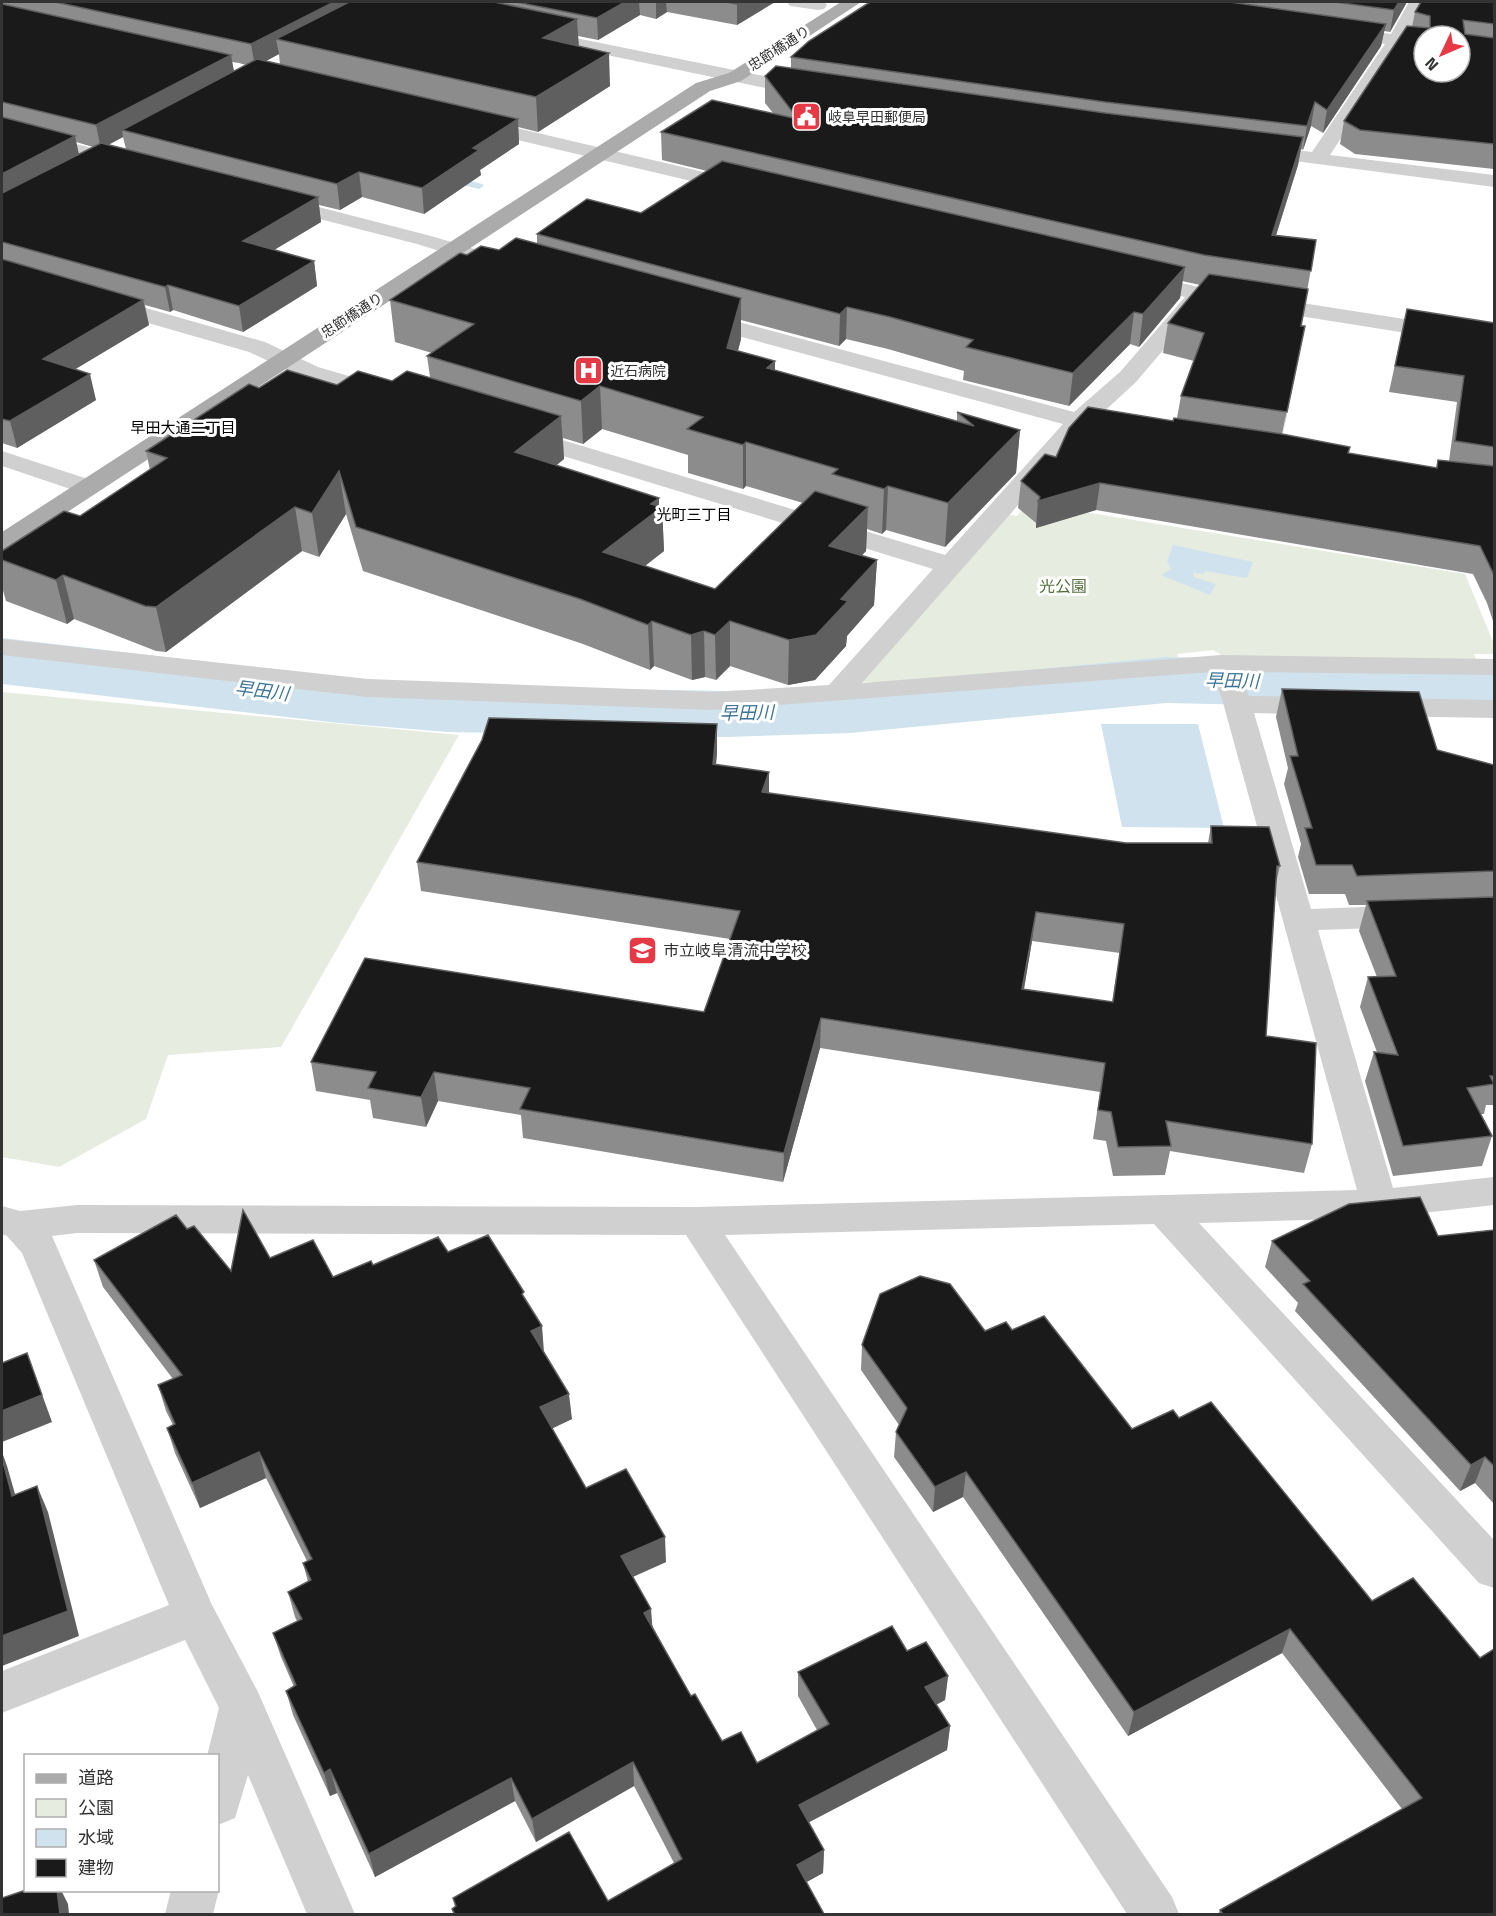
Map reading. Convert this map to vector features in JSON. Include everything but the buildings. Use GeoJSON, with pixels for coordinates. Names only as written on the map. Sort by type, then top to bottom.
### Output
{"type":"FeatureCollection","features":[{"type":"Feature","properties":{"kind":"main road","name":"忠節橋通り"},"geometry":{"type":"LineString","coordinates":[[735,63],[852,2]]}},
{"type":"Feature","properties":{"kind":"main road","name":"忠節橋通り"},"geometry":{"type":"LineString","coordinates":[[735,63],[821,3]]}},
{"type":"Feature","properties":{"kind":"main road","name":"忠節橋通り"},"geometry":{"type":"LineString","coordinates":[[2,543],[601,153],[706,80]]}},
{"type":"Feature","properties":{"kind":"street"},"geometry":{"type":"LineString","coordinates":[[796,2],[821,3]]}},
{"type":"Feature","properties":{"kind":"street"},"geometry":{"type":"LineString","coordinates":[[1317,158],[1396,40],[1416,3]]}},
{"type":"Feature","properties":{"kind":"street"},"geometry":{"type":"LineString","coordinates":[[1325,29],[1412,42]]}},
{"type":"Feature","properties":{"kind":"street"},"geometry":{"type":"LineString","coordinates":[[516,31],[706,80],[735,63],[827,93]]}},
{"type":"Feature","properties":{"kind":"street"},"geometry":{"type":"LineString","coordinates":[[452,119],[763,192]]}},
{"type":"Feature","properties":{"kind":"street"},"geometry":{"type":"LineString","coordinates":[[2,131],[149,169]]}},
{"type":"Feature","properties":{"kind":"street"},"geometry":{"type":"LineString","coordinates":[[83,168],[132,142]]}},
{"type":"Feature","properties":{"kind":"street"},"geometry":{"type":"LineString","coordinates":[[1238,149],[1494,182]]}},
{"type":"Feature","properties":{"kind":"street"},"geometry":{"type":"LineString","coordinates":[[252,195],[424,240],[535,274]]}},
{"type":"Feature","properties":{"kind":"street"},"geometry":{"type":"LineString","coordinates":[[1119,275],[1199,294],[1494,340]]}},
{"type":"Feature","properties":{"kind":"street"},"geometry":{"type":"LineString","coordinates":[[837,693],[1079,421],[1128,377],[1199,294]]}},
{"type":"Feature","properties":{"kind":"street"},"geometry":{"type":"LineString","coordinates":[[79,296],[257,347],[285,358],[310,372],[412,403]]}},
{"type":"Feature","properties":{"kind":"street"},"geometry":{"type":"LineString","coordinates":[[674,312],[1079,421],[1145,430]]}},
{"type":"Feature","properties":{"kind":"street"},"geometry":{"type":"LineString","coordinates":[[492,427],[949,565]]}},
{"type":"Feature","properties":{"kind":"street"},"geometry":{"type":"LineString","coordinates":[[2,458],[88,487]]}},
{"type":"Feature","properties":{"kind":"street"},"geometry":{"type":"LineString","coordinates":[[2,647],[368,688],[712,701],[837,693],[1229,684],[1494,667]]}},
{"type":"Feature","properties":{"kind":"street"},"geometry":{"type":"LineString","coordinates":[[1229,684],[1494,709]]}},
{"type":"Feature","properties":{"kind":"street"},"geometry":{"type":"LineString","coordinates":[[1229,684],[1380,1204]]}},
{"type":"Feature","properties":{"kind":"street"},"geometry":{"type":"LineString","coordinates":[[1299,920],[1494,913]]}},
{"type":"Feature","properties":{"kind":"street"},"geometry":{"type":"LineString","coordinates":[[11,1223],[77,1219],[696,1221],[1380,1204],[1494,1191]]}},
{"type":"Feature","properties":{"kind":"street"},"geometry":{"type":"LineString","coordinates":[[1165,1210],[1494,1569]]}},
{"type":"Feature","properties":{"kind":"street"},"geometry":{"type":"LineString","coordinates":[[696,1221],[1155,1914]]}},
{"type":"Feature","properties":{"kind":"street"},"geometry":{"type":"LineString","coordinates":[[11,1223],[38,1245],[195,1615],[242,1707],[331,1914]]}},
{"type":"Feature","properties":{"kind":"street"},"geometry":{"type":"LineString","coordinates":[[2,1692],[195,1615]]}},
{"type":"Feature","properties":{"kind":"street"},"geometry":{"type":"LineString","coordinates":[[219,1798],[242,1707]]}},
{"type":"Feature","properties":{"kind":"street"},"geometry":{"type":"LineString","coordinates":[[189,1914],[194,1892]]}},
{"type":"Feature","properties":{"kind":"green space","name":"光公園"},"geometry":{"type":"Polygon","coordinates":[[[1029,503],[1465,574],[1494,644],[1494,654],[1474,654],[1477,662],[1234,662],[1213,650],[1177,654],[1179,659],[1042,678],[833,683],[998,513],[1017,516],[1029,503]]]}},
{"type":"Feature","properties":{"kind":"green space"},"geometry":{"type":"Polygon","coordinates":[[[2,692],[459,735],[281,1047],[168,1055],[146,1119],[59,1167],[2,1157],[2,692]]]}},
{"type":"Feature","properties":{"kind":"water"},"geometry":{"type":"Polygon","coordinates":[[[1173,545],[1253,562],[1247,578],[1205,571],[1204,574],[1194,573],[1193,577],[1216,584],[1210,595],[1161,575],[1171,569],[1167,561],[1173,545]]]}},
{"type":"Feature","properties":{"kind":"water"},"geometry":{"type":"Polygon","coordinates":[[[1101,724],[1198,724],[1224,828],[1122,827],[1101,724]]]}},
{"type":"Feature","properties":{"kind":"waterway"},"geometry":{"type":"LineString","coordinates":[[450,179],[479,186]]}},
{"type":"Feature","properties":{"kind":"waterway","name":"早田川"},"geometry":{"type":"LineString","coordinates":[[2,661],[339,700],[447,709],[726,714],[850,710],[1166,680],[1494,687]]}},
{"type":"Feature","properties":{"kind":"place","name":"岐阜早田郵便局"},"geometry":{"type":"Point","coordinates":[807,117]}},
{"type":"Feature","properties":{"kind":"place","name":"近石病院"},"geometry":{"type":"Point","coordinates":[589,371]}},
{"type":"Feature","properties":{"kind":"place","name":"市立岐阜清流中学校"},"geometry":{"type":"Point","coordinates":[642,950]}},
{"type":"Feature","properties":{"kind":"district","name":"早田大通二丁目"},"geometry":{"type":"Point","coordinates":[183,428]}},
{"type":"Feature","properties":{"kind":"district","name":"光町三丁目"},"geometry":{"type":"Point","coordinates":[694,515]}}]}
